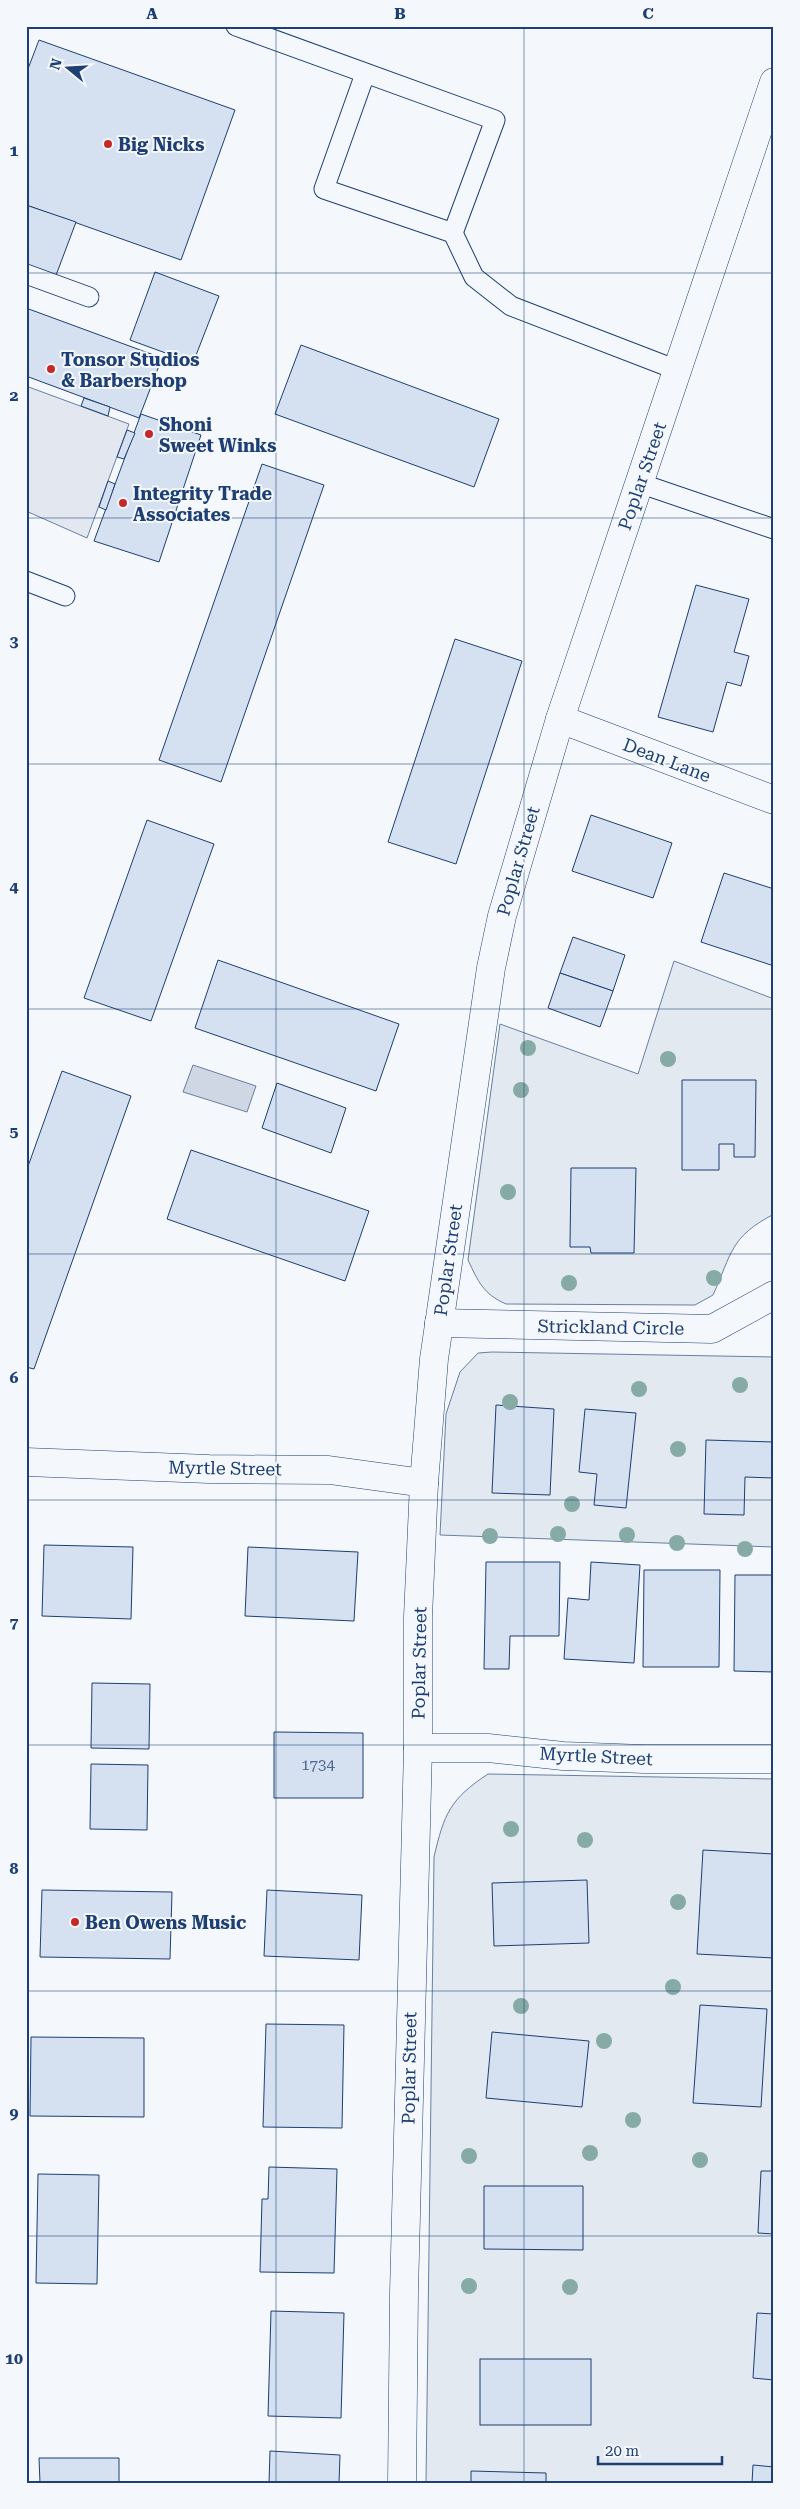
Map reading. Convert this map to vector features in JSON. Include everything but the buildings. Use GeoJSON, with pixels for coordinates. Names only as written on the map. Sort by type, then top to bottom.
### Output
{"type":"FeatureCollection","features":[{"type":"Feature","properties":{"kind":"street","name":"Poplar Street"},"geometry":{"type":"LineString","coordinates":[[402,2483],[404,2293],[418,1748],[418,1618],[424,1483],[439,1323],[491,968],[502,916],[560,719],[774,82]]}},
{"type":"Feature","properties":{"kind":"street","name":"Dean Lane"},"geometry":{"type":"LineString","coordinates":[[560,719],[774,800]]}},
{"type":"Feature","properties":{"kind":"street","name":"Strickland Circle"},"geometry":{"type":"LineString","coordinates":[[439,1323],[712,1329],[774,1295]]}},
{"type":"Feature","properties":{"kind":"street","name":"Myrtle Street"},"geometry":{"type":"LineString","coordinates":[[26,1462],[209,1469],[329,1470],[424,1483]]}},
{"type":"Feature","properties":{"kind":"street","name":"Myrtle Street"},"geometry":{"type":"LineString","coordinates":[[418,1748],[488,1748],[563,1756],[644,1759],[774,1759]]}},
{"type":"Feature","properties":{"kind":"lane"},"geometry":{"type":"LineString","coordinates":[[236,26],[495,120],[453,233]]}},
{"type":"Feature","properties":{"kind":"lane"},"geometry":{"type":"LineString","coordinates":[[365,74],[324,189],[453,233],[474,277],[511,306],[677,370]]}},
{"type":"Feature","properties":{"kind":"lane"},"geometry":{"type":"LineString","coordinates":[[26,274],[89,296]]}},
{"type":"Feature","properties":{"kind":"lane"},"geometry":{"type":"LineString","coordinates":[[639,483],[774,529]]}},
{"type":"Feature","properties":{"kind":"lane"},"geometry":{"type":"LineString","coordinates":[[26,581],[65,596]]}},
{"type":"Feature","properties":{"kind":"shaded area"},"geometry":{"type":"Polygon","coordinates":[[[26,386],[129,424],[87,538],[26,511],[26,386]]]}},
{"type":"Feature","properties":{"kind":"shaded area"},"geometry":{"type":"Polygon","coordinates":[[[674,961],[774,999],[774,1214],[749,1230],[740,1239],[729,1257],[713,1295],[695,1305],[506,1304],[498,1300],[482,1286],[468,1260],[500,1024],[638,1074],[674,961]]]}},
{"type":"Feature","properties":{"kind":"shaded area"},"geometry":{"type":"Polygon","coordinates":[[[193,1065],[256,1086],[247,1112],[183,1092],[193,1065]]]}},
{"type":"Feature","properties":{"kind":"shaded area"},"geometry":{"type":"Polygon","coordinates":[[[478,1353],[774,1357],[774,1547],[440,1535],[446,1414],[460,1372],[478,1353]]]}},
{"type":"Feature","properties":{"kind":"shaded area"},"geometry":{"type":"Polygon","coordinates":[[[488,1774],[774,1779],[774,2483],[426,2483],[434,1857],[445,1818],[465,1791],[488,1774]]]}},
{"type":"Feature","properties":{"kind":"place","name":"Big Nicks"},"geometry":{"type":"Point","coordinates":[108,144]}},
{"type":"Feature","properties":{"kind":"place","name":"Tonsor Studios & Barbershop"},"geometry":{"type":"Point","coordinates":[51,369]}},
{"type":"Feature","properties":{"kind":"place","name":"Shoni Sweet Winks"},"geometry":{"type":"Point","coordinates":[149,434]}},
{"type":"Feature","properties":{"kind":"place","name":"Integrity Trade Associates"},"geometry":{"type":"Point","coordinates":[123,503]}},
{"type":"Feature","properties":{"kind":"place","name":"Ben Owens Music"},"geometry":{"type":"Point","coordinates":[75,1922]}}]}
